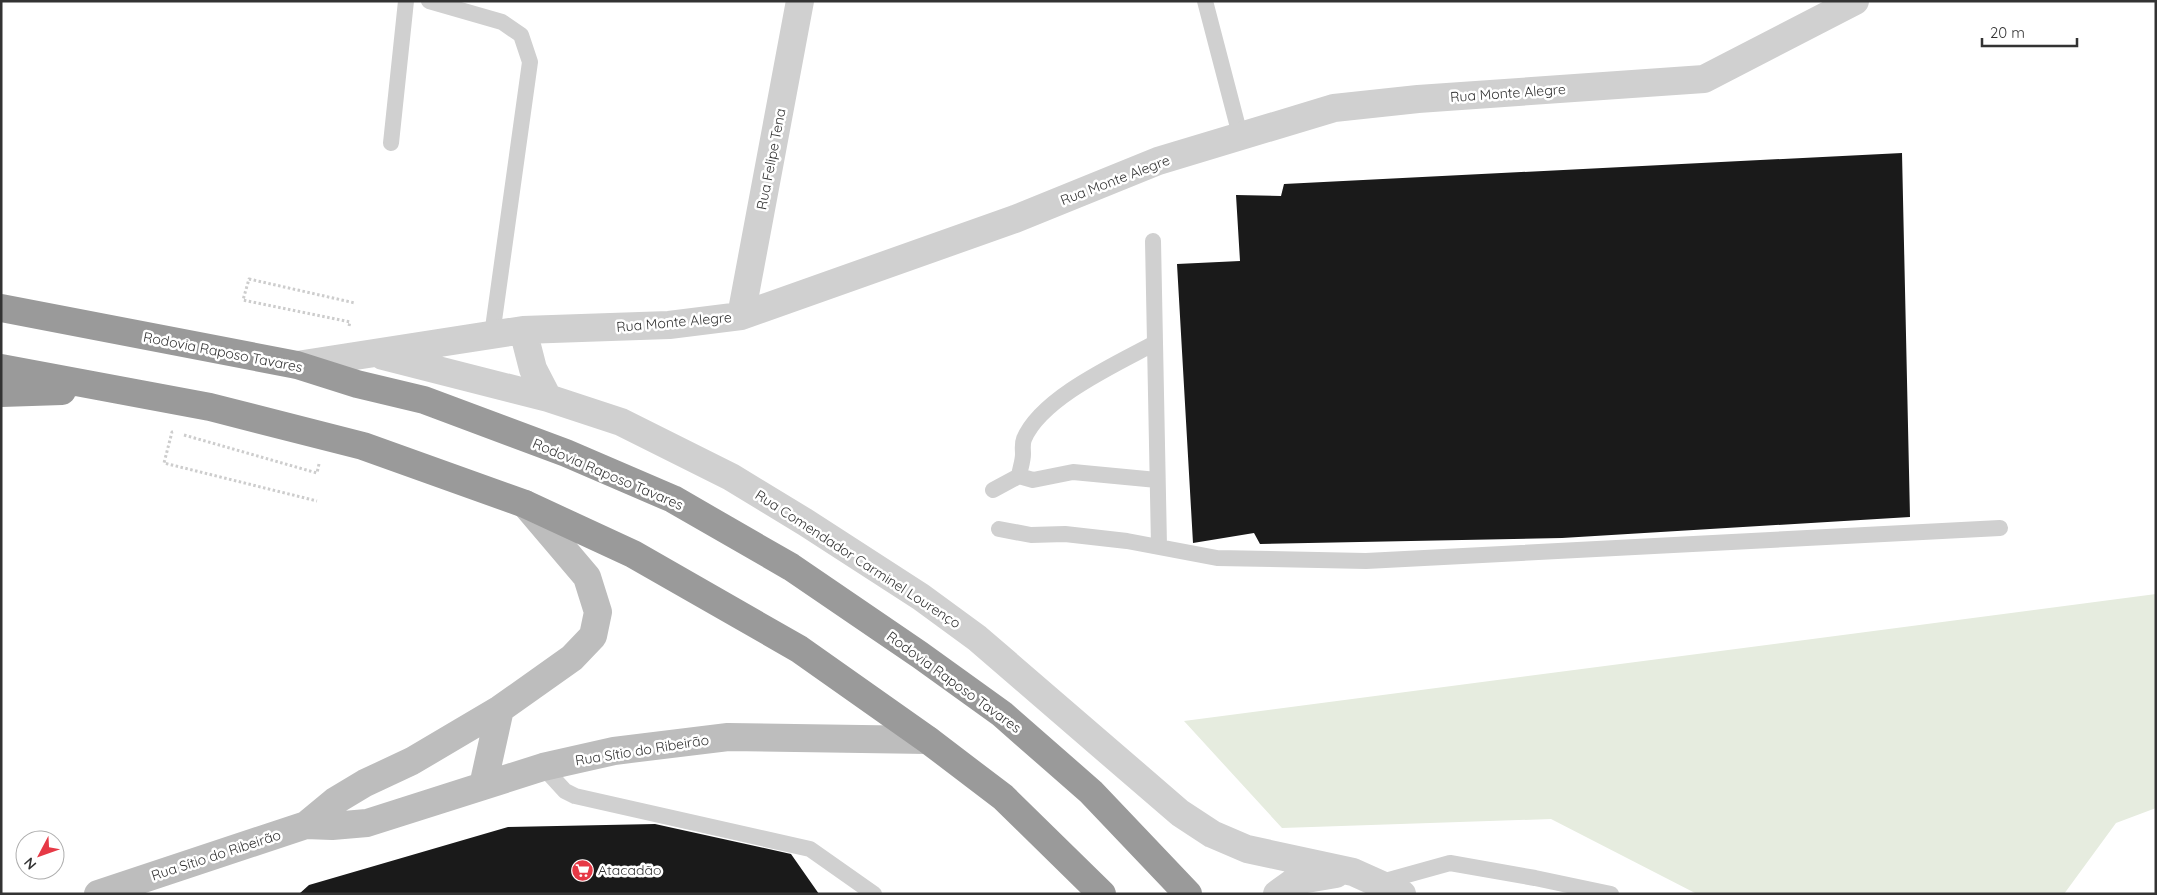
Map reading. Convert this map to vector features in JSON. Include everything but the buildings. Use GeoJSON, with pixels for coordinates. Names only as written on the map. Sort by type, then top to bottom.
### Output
{"type":"FeatureCollection","features":[{"type":"Feature","properties":{"kind":"highway","name":"Rodovia Raposo Tavares"},"geometry":{"type":"LineString","coordinates":[[1,308],[297,365],[357,384],[424,400],[566,453],[673,499],[791,567],[920,655],[1002,714],[1091,792],[1188,894]]}},
{"type":"Feature","properties":{"kind":"highway"},"geometry":{"type":"LineString","coordinates":[[1,368],[210,407],[363,446],[525,504],[633,554],[799,649],[928,740],[1003,797],[1102,894]]}},
{"type":"Feature","properties":{"kind":"highway"},"geometry":{"type":"LineString","coordinates":[[1,393],[112,389]]}},
{"type":"Feature","properties":{"kind":"main road","name":"Rua Sítio do Ribeirão"},"geometry":{"type":"LineString","coordinates":[[306,825],[335,801],[365,783],[412,761],[500,709],[572,658],[593,636],[598,612],[587,577],[525,504]]}},
{"type":"Feature","properties":{"kind":"main road"},"geometry":{"type":"LineString","coordinates":[[483,786],[500,709]]}},
{"type":"Feature","properties":{"kind":"main road","name":"Rua Sítio do Ribeirão"},"geometry":{"type":"LineString","coordinates":[[98,894],[306,825],[332,826],[367,823],[543,767],[614,751],[728,738],[928,740]]}},
{"type":"Feature","properties":{"kind":"street","name":"Rua Felipe Tena"},"geometry":{"type":"LineString","coordinates":[[741,316],[800,1]]}},
{"type":"Feature","properties":{"kind":"street","name":"Rua Monte Alegre"},"geometry":{"type":"LineString","coordinates":[[297,365],[369,352],[523,330],[669,325],[741,316],[1006,223],[1158,161],[1334,108],[1418,99],[1704,79],[1856,1]]}},
{"type":"Feature","properties":{"kind":"street"},"geometry":{"type":"LineString","coordinates":[[523,330],[533,369],[548,398]]}},
{"type":"Feature","properties":{"kind":"street","name":"Rua Comendador Carminel Lourenço"},"geometry":{"type":"LineString","coordinates":[[369,352],[548,398],[622,422],[730,477],[805,522],[921,597],[976,638],[1180,813],[1212,834],[1247,849],[1353,872],[1390,888]]}},
{"type":"Feature","properties":{"kind":"street"},"geometry":{"type":"LineString","coordinates":[[1277,894],[1295,881],[1353,872]]}},
{"type":"Feature","properties":{"kind":"lane"},"geometry":{"type":"LineString","coordinates":[[391,143],[406,1]]}},
{"type":"Feature","properties":{"kind":"lane"},"geometry":{"type":"LineString","coordinates":[[429,1],[502,22],[521,35],[530,62],[492,335]]}},
{"type":"Feature","properties":{"kind":"lane"},"geometry":{"type":"LineString","coordinates":[[1205,1],[1240,135]]}},
{"type":"Feature","properties":{"kind":"lane"},"geometry":{"type":"LineString","coordinates":[[1153,241],[1159,546]]}},
{"type":"Feature","properties":{"kind":"lane"},"geometry":{"type":"LineString","coordinates":[[1019,476],[1023,455],[1022,442],[1029,427],[1080,384],[1155,343]]}},
{"type":"Feature","properties":{"kind":"lane"},"geometry":{"type":"LineString","coordinates":[[993,490],[1019,476],[1033,480],[1073,472],[1158,480]]}},
{"type":"Feature","properties":{"kind":"lane"},"geometry":{"type":"LineString","coordinates":[[999,529],[1032,535],[1065,534],[1159,546],[1217,558],[1366,561],[2000,528]]}},
{"type":"Feature","properties":{"kind":"lane"},"geometry":{"type":"LineString","coordinates":[[543,767],[565,792],[575,796],[810,849],[874,894]]}},
{"type":"Feature","properties":{"kind":"lane"},"geometry":{"type":"LineString","coordinates":[[1390,888],[1450,863],[1612,894]]}},
{"type":"Feature","properties":{"kind":"shaded area"},"geometry":{"type":"Polygon","coordinates":[[[2156,594],[2156,808],[2116,823],[2064,894],[1697,894],[1551,819],[1282,828],[1184,721],[2156,594]]]}},
{"type":"Feature","properties":{"kind":"place","name":"Atacadão"},"geometry":{"type":"Point","coordinates":[582,870]}}]}
